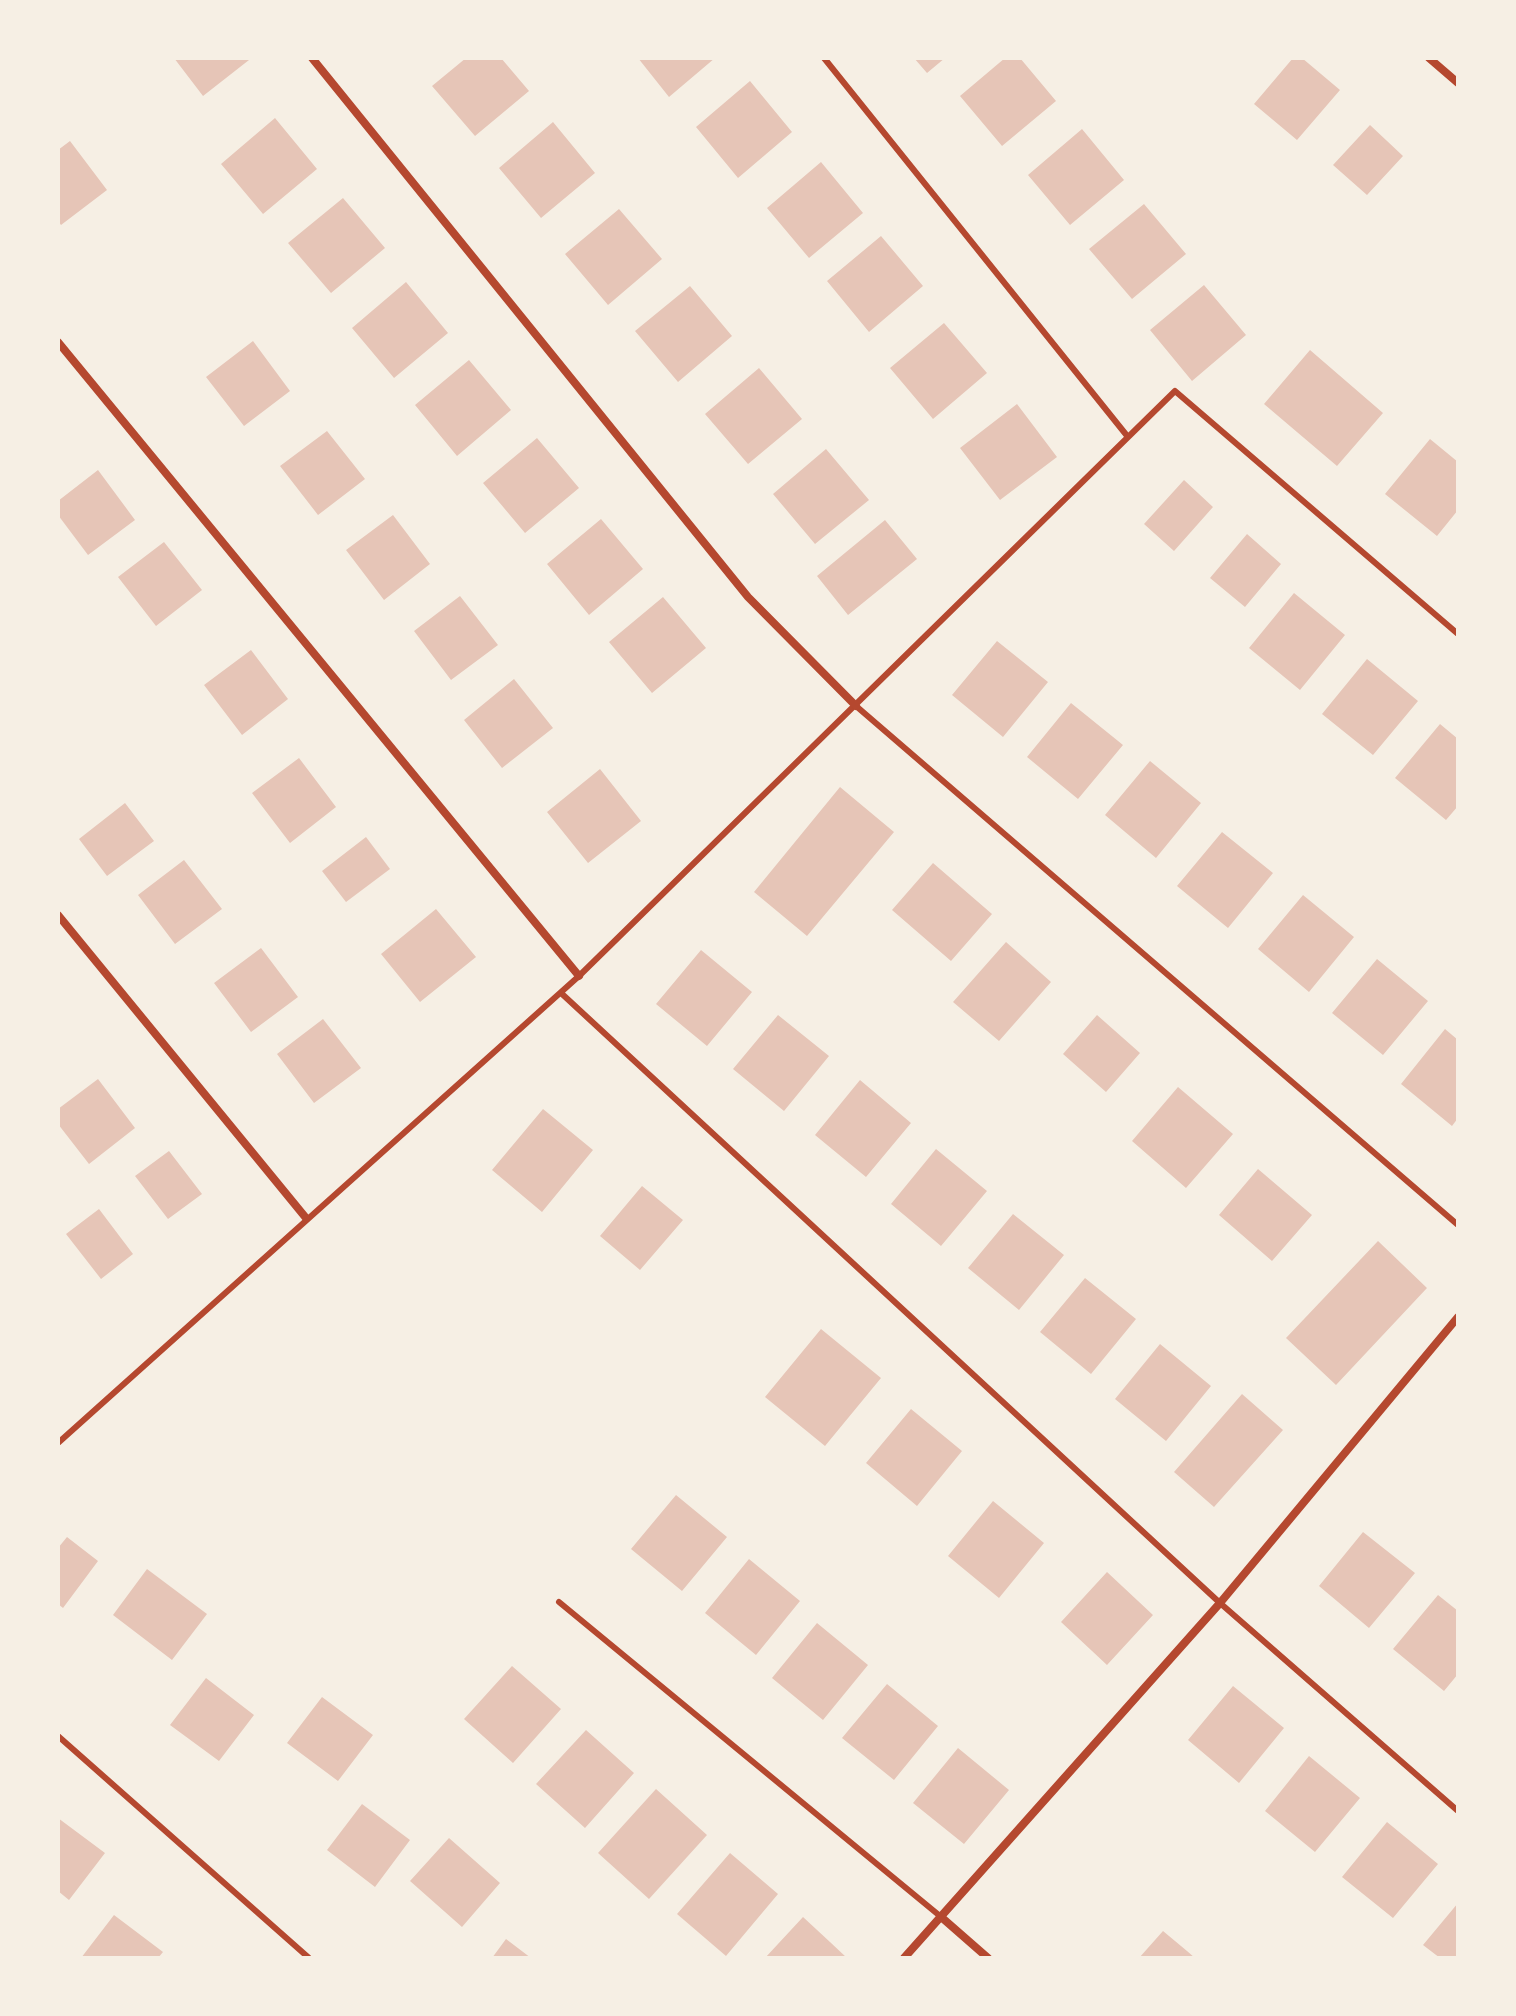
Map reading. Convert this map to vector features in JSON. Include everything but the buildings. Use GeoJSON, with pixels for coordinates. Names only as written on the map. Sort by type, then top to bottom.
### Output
{"type":"FeatureCollection","features":[{"type":"Feature","properties":{"kind":"street"},"geometry":{"type":"LineString","coordinates":[[312,58],[748,597],[856,706]]}},
{"type":"Feature","properties":{"kind":"street"},"geometry":{"type":"LineString","coordinates":[[1429,58],[1458,83]]}},
{"type":"Feature","properties":{"kind":"street"},"geometry":{"type":"LineString","coordinates":[[58,342],[579,976]]}},
{"type":"Feature","properties":{"kind":"street"},"geometry":{"type":"LineString","coordinates":[[58,915],[306,1218]]}},
{"type":"Feature","properties":{"kind":"street"},"geometry":{"type":"LineString","coordinates":[[904,1958],[1220,1603],[1458,1317]]}},
{"type":"Feature","properties":{"kind":"street"},"geometry":{"type":"LineString","coordinates":[[940,1916],[988,1958]]}},
{"type":"Feature","properties":{"kind":"lane"},"geometry":{"type":"LineString","coordinates":[[824,58],[1128,437]]}},
{"type":"Feature","properties":{"kind":"lane"},"geometry":{"type":"LineString","coordinates":[[58,1443],[561,993],[1175,391],[1458,634]]}},
{"type":"Feature","properties":{"kind":"lane"},"geometry":{"type":"LineString","coordinates":[[856,706],[1458,1225]]}},
{"type":"Feature","properties":{"kind":"lane"},"geometry":{"type":"LineString","coordinates":[[561,993],[1220,1603],[1458,1811]]}},
{"type":"Feature","properties":{"kind":"lane"},"geometry":{"type":"LineString","coordinates":[[559,1602],[940,1916]]}},
{"type":"Feature","properties":{"kind":"lane"},"geometry":{"type":"LineString","coordinates":[[58,1736],[309,1958]]}}]}
